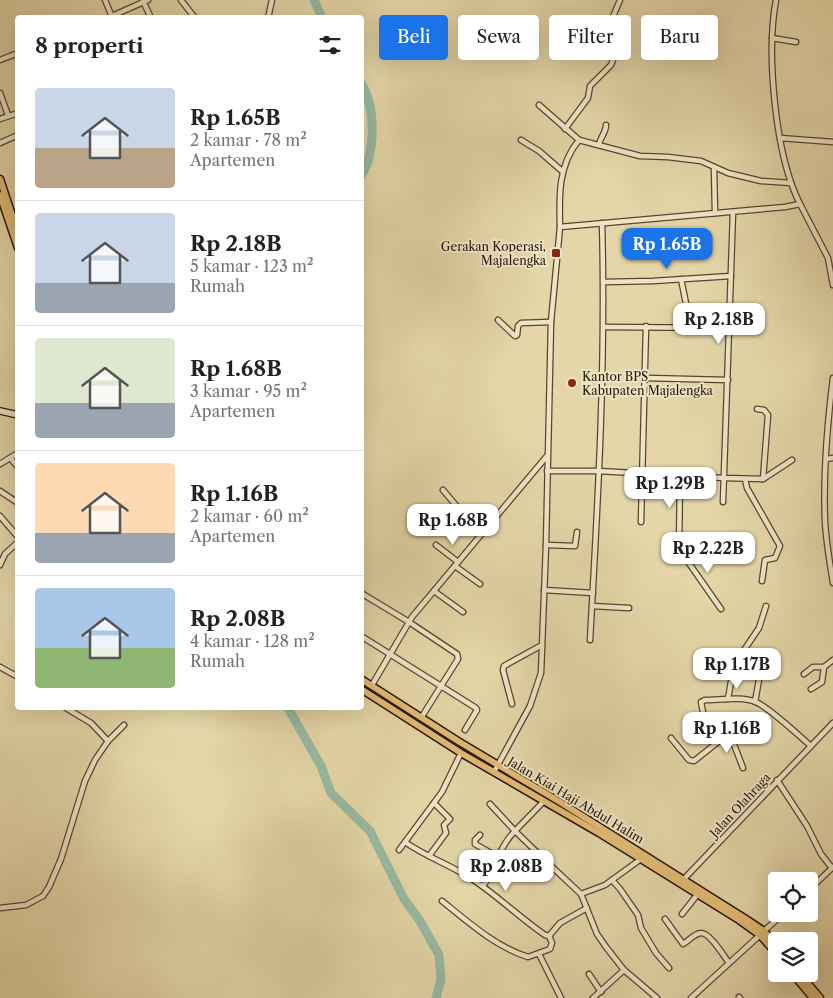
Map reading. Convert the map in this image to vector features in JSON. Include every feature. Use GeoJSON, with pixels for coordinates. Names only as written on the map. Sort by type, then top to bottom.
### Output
{"type":"FeatureCollection","features":[{"type":"Feature","properties":{"kind":"main road"},"geometry":{"type":"LineString","coordinates":[[0,179],[15,224]]}},
{"type":"Feature","properties":{"kind":"main road"},"geometry":{"type":"LineString","coordinates":[[0,195],[15,239]]}},
{"type":"Feature","properties":{"kind":"main road"},"geometry":{"type":"LineString","coordinates":[[0,411],[15,414]]}},
{"type":"Feature","properties":{"kind":"main road","name":"Jalan Kiai Haji Abdul Halim"},"geometry":{"type":"LineString","coordinates":[[364,680],[544,800],[762,933],[768,942]]}},
{"type":"Feature","properties":{"kind":"main road","name":"Jalan Kiai Haji Abdul Halim"},"geometry":{"type":"LineString","coordinates":[[364,691],[462,753],[560,802],[683,880],[768,938]]}},
{"type":"Feature","properties":{"kind":"main road"},"geometry":{"type":"LineString","coordinates":[[800,982],[813,998]]}},
{"type":"Feature","properties":{"kind":"main road"},"geometry":{"type":"LineString","coordinates":[[807,982],[820,998]]}},
{"type":"Feature","properties":{"kind":"street"},"geometry":{"type":"LineString","coordinates":[[105,0],[111,15]]}},
{"type":"Feature","properties":{"kind":"street"},"geometry":{"type":"LineString","coordinates":[[181,0],[193,15]]}},
{"type":"Feature","properties":{"kind":"street"},"geometry":{"type":"LineString","coordinates":[[269,15],[272,0]]}},
{"type":"Feature","properties":{"kind":"street"},"geometry":{"type":"LineString","coordinates":[[614,15],[620,0]]}},
{"type":"Feature","properties":{"kind":"street"},"geometry":{"type":"LineString","coordinates":[[776,0],[772,38],[772,66],[780,138],[791,183],[828,258],[833,285]]}},
{"type":"Feature","properties":{"kind":"street"},"geometry":{"type":"LineString","coordinates":[[116,15],[145,1],[150,15]]}},
{"type":"Feature","properties":{"kind":"street"},"geometry":{"type":"LineString","coordinates":[[772,38],[796,42]]}},
{"type":"Feature","properties":{"kind":"street"},"geometry":{"type":"LineString","coordinates":[[0,60],[15,54]]}},
{"type":"Feature","properties":{"kind":"street"},"geometry":{"type":"LineString","coordinates":[[565,129],[588,98],[590,86],[607,69],[612,60]]}},
{"type":"Feature","properties":{"kind":"street"},"geometry":{"type":"LineString","coordinates":[[0,93],[8,116]]}},
{"type":"Feature","properties":{"kind":"street"},"geometry":{"type":"LineString","coordinates":[[539,105],[579,140],[630,154],[702,161],[728,173],[753,179],[791,183]]}},
{"type":"Feature","properties":{"kind":"street"},"geometry":{"type":"LineString","coordinates":[[0,119],[15,114]]}},
{"type":"Feature","properties":{"kind":"street"},"geometry":{"type":"LineString","coordinates":[[598,145],[605,132],[606,125]]}},
{"type":"Feature","properties":{"kind":"street"},"geometry":{"type":"LineString","coordinates":[[0,143],[15,136]]}},
{"type":"Feature","properties":{"kind":"street"},"geometry":{"type":"LineString","coordinates":[[780,138],[833,142]]}},
{"type":"Feature","properties":{"kind":"street"},"geometry":{"type":"LineString","coordinates":[[520,140],[539,151],[562,171]]}},
{"type":"Feature","properties":{"kind":"street"},"geometry":{"type":"LineString","coordinates":[[496,769],[530,706],[541,673],[551,322],[560,227],[559,207],[562,171],[570,153],[579,140]]}},
{"type":"Feature","properties":{"kind":"street"},"geometry":{"type":"LineString","coordinates":[[714,167],[715,213]]}},
{"type":"Feature","properties":{"kind":"street"},"geometry":{"type":"LineString","coordinates":[[560,227],[778,208],[800,204]]}},
{"type":"Feature","properties":{"kind":"street"},"geometry":{"type":"LineString","coordinates":[[722,502],[733,212]]}},
{"type":"Feature","properties":{"kind":"street"},"geometry":{"type":"LineString","coordinates":[[590,640],[604,327],[602,223]]}},
{"type":"Feature","properties":{"kind":"street"},"geometry":{"type":"LineString","coordinates":[[604,282],[731,276]]}},
{"type":"Feature","properties":{"kind":"street"},"geometry":{"type":"LineString","coordinates":[[681,279],[691,328]]}},
{"type":"Feature","properties":{"kind":"street"},"geometry":{"type":"LineString","coordinates":[[498,320],[515,336],[520,324],[551,322]]}},
{"type":"Feature","properties":{"kind":"street"},"geometry":{"type":"LineString","coordinates":[[641,522],[646,326]]}},
{"type":"Feature","properties":{"kind":"street"},"geometry":{"type":"LineString","coordinates":[[604,327],[730,328]]}},
{"type":"Feature","properties":{"kind":"street"},"geometry":{"type":"LineString","coordinates":[[646,378],[728,380]]}},
{"type":"Feature","properties":{"kind":"street"},"geometry":{"type":"LineString","coordinates":[[833,378],[826,459],[825,522],[833,583]]}},
{"type":"Feature","properties":{"kind":"street"},"geometry":{"type":"LineString","coordinates":[[756,409],[764,410],[768,415],[763,478]]}},
{"type":"Feature","properties":{"kind":"street"},"geometry":{"type":"LineString","coordinates":[[0,464],[15,455]]}},
{"type":"Feature","properties":{"kind":"street"},"geometry":{"type":"LineString","coordinates":[[372,685],[392,654],[409,622],[547,456]]}},
{"type":"Feature","properties":{"kind":"street"},"geometry":{"type":"LineString","coordinates":[[10,458],[15,464]]}},
{"type":"Feature","properties":{"kind":"street"},"geometry":{"type":"LineString","coordinates":[[826,459],[833,458]]}},
{"type":"Feature","properties":{"kind":"street"},"geometry":{"type":"LineString","coordinates":[[548,471],[598,471],[745,479],[763,478],[792,460]]}},
{"type":"Feature","properties":{"kind":"street"},"geometry":{"type":"LineString","coordinates":[[680,476],[679,549],[721,609]]}},
{"type":"Feature","properties":{"kind":"street"},"geometry":{"type":"LineString","coordinates":[[745,479],[747,488],[780,546],[776,556],[765,560],[762,581]]}},
{"type":"Feature","properties":{"kind":"street"},"geometry":{"type":"LineString","coordinates":[[442,490],[485,532]]}},
{"type":"Feature","properties":{"kind":"street"},"geometry":{"type":"LineString","coordinates":[[0,491],[15,501]]}},
{"type":"Feature","properties":{"kind":"street"},"geometry":{"type":"LineString","coordinates":[[0,516],[15,534]]}},
{"type":"Feature","properties":{"kind":"street"},"geometry":{"type":"LineString","coordinates":[[546,545],[575,546],[577,532]]}},
{"type":"Feature","properties":{"kind":"street"},"geometry":{"type":"LineString","coordinates":[[0,565],[5,554],[15,545]]}},
{"type":"Feature","properties":{"kind":"street"},"geometry":{"type":"LineString","coordinates":[[436,545],[480,584]]}},
{"type":"Feature","properties":{"kind":"street"},"geometry":{"type":"LineString","coordinates":[[544,590],[593,593]]}},
{"type":"Feature","properties":{"kind":"street"},"geometry":{"type":"LineString","coordinates":[[434,591],[463,612]]}},
{"type":"Feature","properties":{"kind":"street"},"geometry":{"type":"LineString","coordinates":[[364,595],[457,654],[458,659],[421,718]]}},
{"type":"Feature","properties":{"kind":"street"},"geometry":{"type":"LineString","coordinates":[[592,606],[629,608]]}},
{"type":"Feature","properties":{"kind":"street"},"geometry":{"type":"LineString","coordinates":[[728,699],[738,659],[760,628],[766,606]]}},
{"type":"Feature","properties":{"kind":"street"},"geometry":{"type":"LineString","coordinates":[[364,638],[477,710],[465,730]]}},
{"type":"Feature","properties":{"kind":"street"},"geometry":{"type":"LineString","coordinates":[[512,704],[503,670],[504,666],[542,645]]}},
{"type":"Feature","properties":{"kind":"street"},"geometry":{"type":"LineString","coordinates":[[804,674],[813,667],[824,667],[833,660]]}},
{"type":"Feature","properties":{"kind":"street"},"geometry":{"type":"LineString","coordinates":[[0,667],[15,675]]}},
{"type":"Feature","properties":{"kind":"street"},"geometry":{"type":"LineString","coordinates":[[811,689],[822,682],[824,667]]}},
{"type":"Feature","properties":{"kind":"street"},"geometry":{"type":"LineString","coordinates":[[755,702],[758,694],[760,674]]}},
{"type":"Feature","properties":{"kind":"street"},"geometry":{"type":"LineString","coordinates":[[671,738],[692,761],[696,759],[717,744],[704,717],[701,704],[705,700],[728,699],[755,702],[811,746]]}},
{"type":"Feature","properties":{"kind":"street"},"geometry":{"type":"LineString","coordinates":[[69,710],[91,723],[110,740]]}},
{"type":"Feature","properties":{"kind":"street","name":"Jalan Olahraga"},"geometry":{"type":"LineString","coordinates":[[683,880],[833,723]]}},
{"type":"Feature","properties":{"kind":"street"},"geometry":{"type":"LineString","coordinates":[[727,724],[743,768]]}},
{"type":"Feature","properties":{"kind":"street"},"geometry":{"type":"LineString","coordinates":[[0,908],[31,903],[43,896],[61,859],[85,781],[95,760],[124,725]]}},
{"type":"Feature","properties":{"kind":"street"},"geometry":{"type":"LineString","coordinates":[[715,738],[746,732]]}},
{"type":"Feature","properties":{"kind":"street"},"geometry":{"type":"LineString","coordinates":[[399,850],[442,792],[462,753]]}},
{"type":"Feature","properties":{"kind":"street"},"geometry":{"type":"LineString","coordinates":[[777,780],[800,814],[821,854],[832,868],[818,881]]}},
{"type":"Feature","properties":{"kind":"street"},"geometry":{"type":"LineString","coordinates":[[483,886],[491,874],[506,840],[544,800]]}},
{"type":"Feature","properties":{"kind":"street"},"geometry":{"type":"LineString","coordinates":[[429,856],[446,832],[444,825],[450,820],[434,803]]}},
{"type":"Feature","properties":{"kind":"street"},"geometry":{"type":"LineString","coordinates":[[490,804],[515,831],[581,894],[597,934],[624,970],[657,998]]}},
{"type":"Feature","properties":{"kind":"street"},"geometry":{"type":"LineString","coordinates":[[480,835],[475,840],[475,843],[498,857]]}},
{"type":"Feature","properties":{"kind":"street"},"geometry":{"type":"LineString","coordinates":[[405,842],[460,871],[483,886],[540,932],[549,936],[552,943],[551,948],[528,958],[512,951],[470,924],[442,901]]}},
{"type":"Feature","properties":{"kind":"street"},"geometry":{"type":"LineString","coordinates":[[581,894],[597,889],[641,859]]}},
{"type":"Feature","properties":{"kind":"street"},"geometry":{"type":"LineString","coordinates":[[612,880],[638,915],[641,928],[656,953],[669,968]]}},
{"type":"Feature","properties":{"kind":"street"},"geometry":{"type":"LineString","coordinates":[[682,914],[697,895]]}},
{"type":"Feature","properties":{"kind":"street"},"geometry":{"type":"LineString","coordinates":[[549,936],[560,923],[587,908]]}},
{"type":"Feature","properties":{"kind":"street"},"geometry":{"type":"LineString","coordinates":[[664,919],[683,944],[693,936],[704,933],[729,963]]}},
{"type":"Feature","properties":{"kind":"street"},"geometry":{"type":"LineString","coordinates":[[691,998],[774,922]]}},
{"type":"Feature","properties":{"kind":"street"},"geometry":{"type":"LineString","coordinates":[[539,954],[561,998]]}},
{"type":"Feature","properties":{"kind":"street"},"geometry":{"type":"LineString","coordinates":[[593,998],[624,970]]}},
{"type":"Feature","properties":{"kind":"street"},"geometry":{"type":"LineString","coordinates":[[589,974],[601,992]]}},
{"type":"Feature","properties":{"kind":"waterway"},"geometry":{"type":"LineString","coordinates":[[314,0],[321,15]]}},
{"type":"Feature","properties":{"kind":"waterway"},"geometry":{"type":"LineString","coordinates":[[364,89],[372,117],[372,142],[364,170]]}},
{"type":"Feature","properties":{"kind":"waterway"},"geometry":{"type":"LineString","coordinates":[[289,710],[321,766],[331,793],[370,831],[404,899],[420,921],[439,955],[441,980],[436,998]]}},
{"type":"Feature","properties":{"kind":"place","name":"Gerakan Koperasi, Majalengka"},"geometry":{"type":"Point","coordinates":[556,253]}},
{"type":"Feature","properties":{"kind":"place","name":"Kantor BPS Kabupaten Majalengka"},"geometry":{"type":"Point","coordinates":[572,383]}}]}
